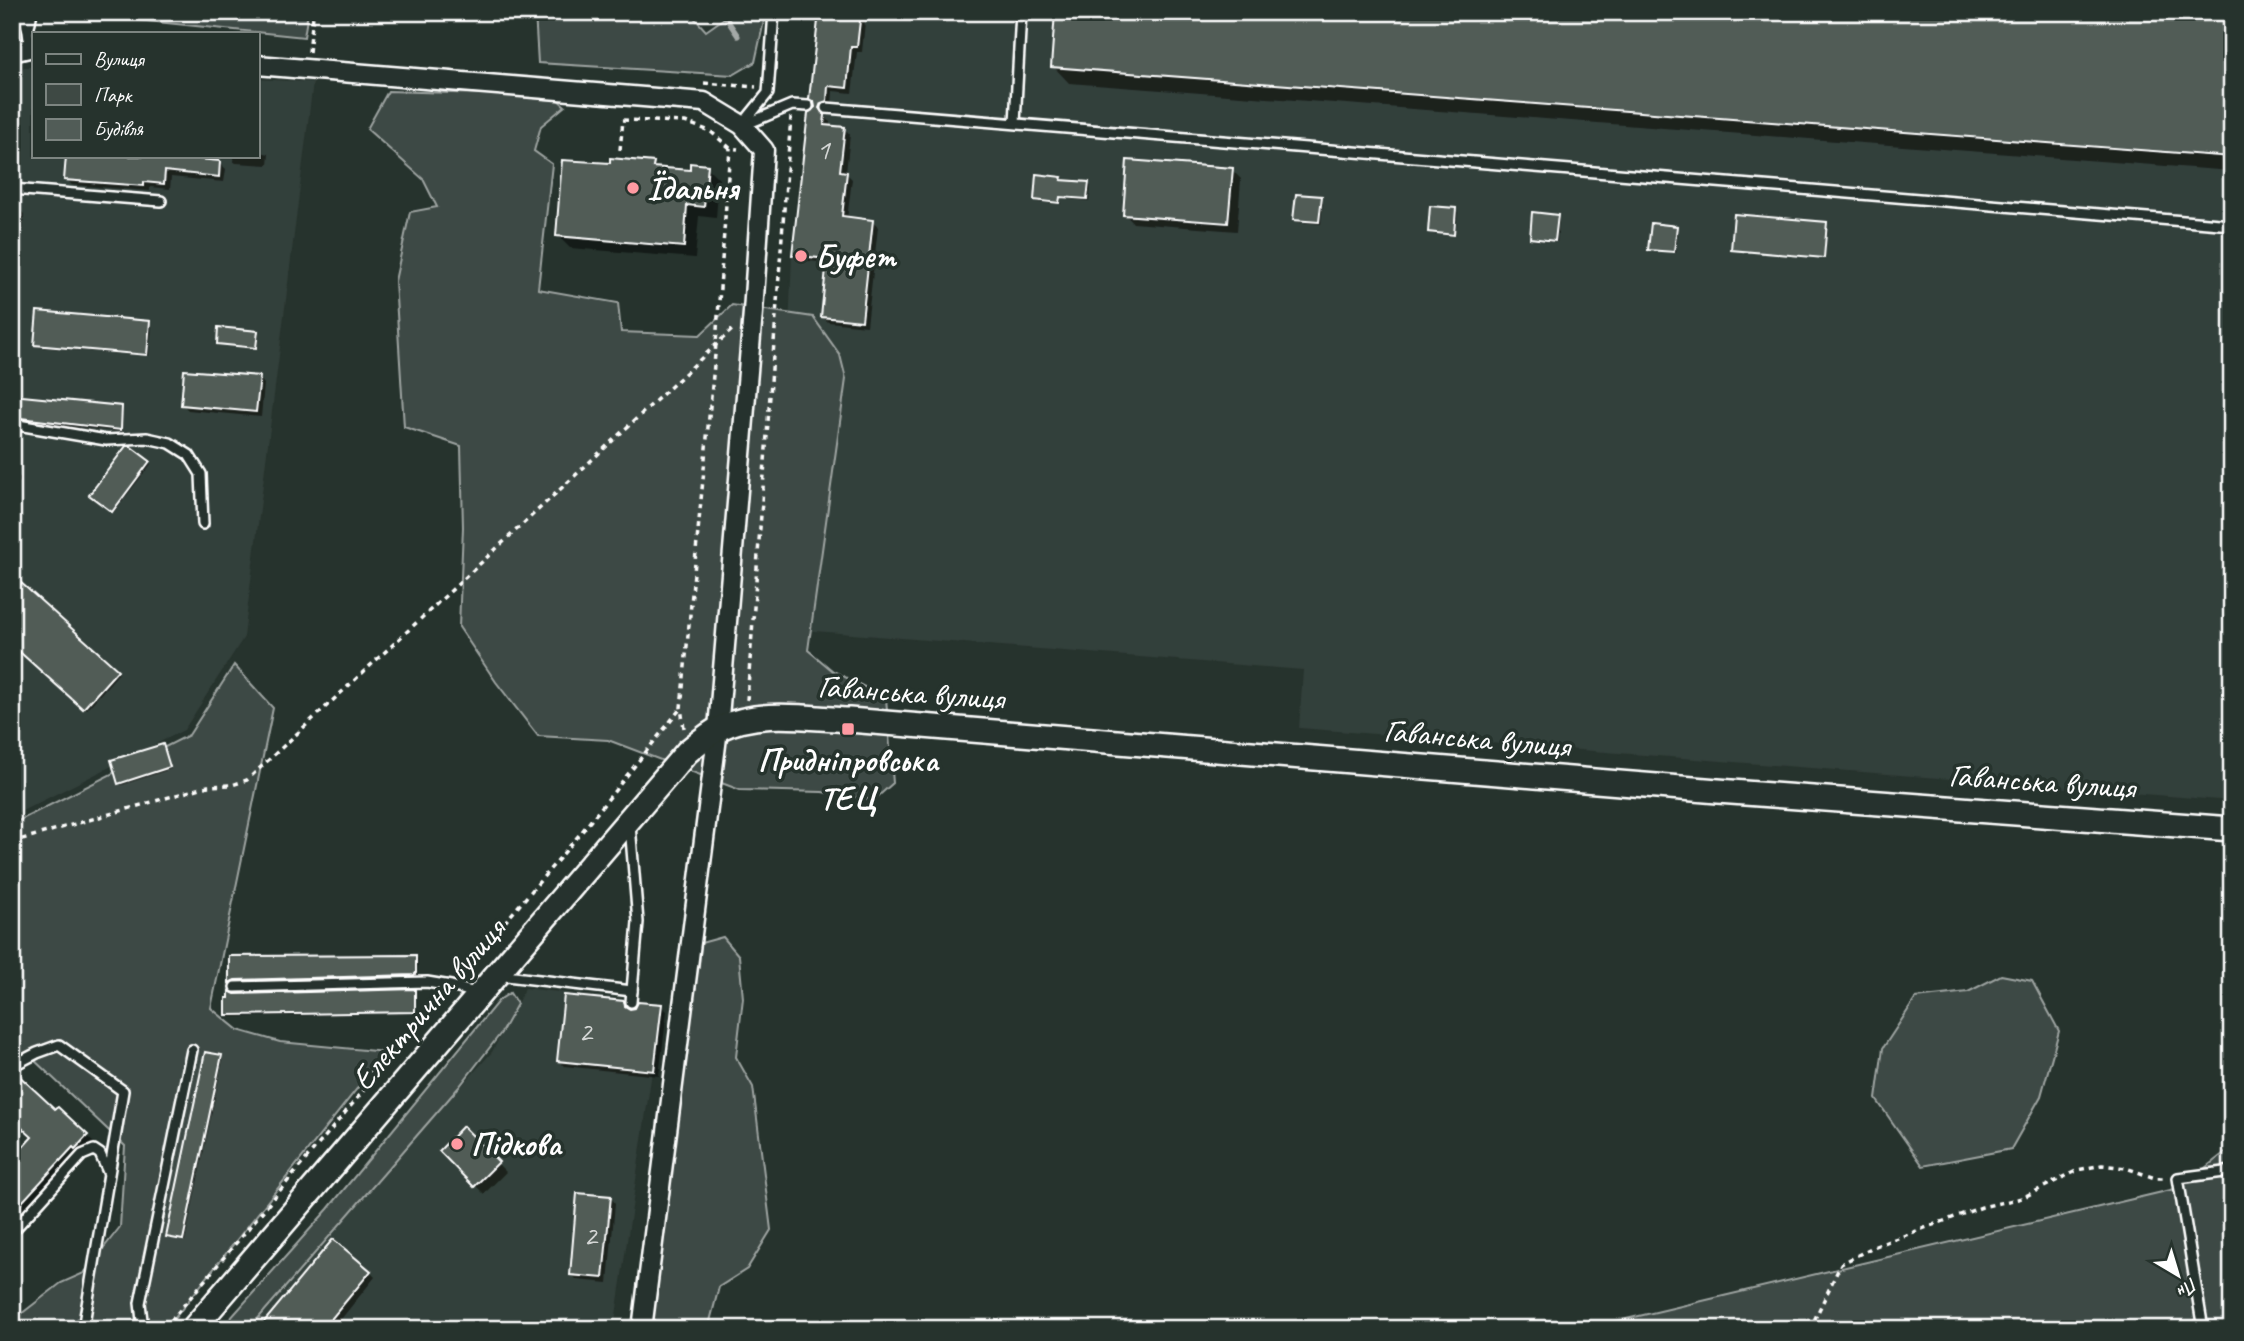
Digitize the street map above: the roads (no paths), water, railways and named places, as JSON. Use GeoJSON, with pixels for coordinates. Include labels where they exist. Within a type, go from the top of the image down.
{"type":"FeatureCollection","features":[{"type":"Feature","properties":{"kind":"street"},"geometry":{"type":"LineString","coordinates":[[12,52],[31,42]]}},
{"type":"Feature","properties":{"kind":"street"},"geometry":{"type":"LineString","coordinates":[[259,65],[623,94],[704,103],[742,125],[764,150],[718,729],[642,1329]]}},
{"type":"Feature","properties":{"kind":"street","name":"Гаванська вулиця"},"geometry":{"type":"LineString","coordinates":[[718,729],[770,716],[849,720],[1718,791],[2232,829]]}},
{"type":"Feature","properties":{"kind":"street","name":"Електрична вулиця"},"geometry":{"type":"LineString","coordinates":[[193,1329],[687,752],[718,729]]}},
{"type":"Feature","properties":{"kind":"lane"},"geometry":{"type":"LineString","coordinates":[[22,12],[31,42]]}},
{"type":"Feature","properties":{"kind":"lane"},"geometry":{"type":"LineString","coordinates":[[31,42],[32,12]]}},
{"type":"Feature","properties":{"kind":"lane"},"geometry":{"type":"LineString","coordinates":[[742,125],[768,93],[774,12]]}},
{"type":"Feature","properties":{"kind":"lane"},"geometry":{"type":"LineString","coordinates":[[1015,124],[1021,12]]}},
{"type":"Feature","properties":{"kind":"lane"},"geometry":{"type":"LineString","coordinates":[[742,125],[792,105],[808,106]]}},
{"type":"Feature","properties":{"kind":"lane"},"geometry":{"type":"LineString","coordinates":[[826,108],[2232,225]]}},
{"type":"Feature","properties":{"kind":"lane"},"geometry":{"type":"LineString","coordinates":[[12,189],[161,201]]}},
{"type":"Feature","properties":{"kind":"lane"},"geometry":{"type":"LineString","coordinates":[[12,425],[106,440],[147,439],[170,443],[188,456],[201,474],[203,524]]}},
{"type":"Feature","properties":{"kind":"lane"},"geometry":{"type":"LineString","coordinates":[[629,820],[638,922],[631,1002]]}},
{"type":"Feature","properties":{"kind":"lane"},"geometry":{"type":"LineString","coordinates":[[497,975],[632,991]]}},
{"type":"Feature","properties":{"kind":"lane"},"geometry":{"type":"LineString","coordinates":[[235,987],[427,982],[481,995]]}},
{"type":"Feature","properties":{"kind":"lane"},"geometry":{"type":"LineString","coordinates":[[12,1066],[59,1045],[123,1091],[83,1329]]}},
{"type":"Feature","properties":{"kind":"lane"},"geometry":{"type":"LineString","coordinates":[[143,1329],[141,1303],[192,1050]]}},
{"type":"Feature","properties":{"kind":"lane"},"geometry":{"type":"LineString","coordinates":[[12,1231],[82,1155],[94,1150],[100,1154],[109,1174]]}},
{"type":"Feature","properties":{"kind":"lane"},"geometry":{"type":"LineString","coordinates":[[2203,1329],[2178,1178],[2232,1171]]}},
{"type":"Feature","properties":{"kind":"waterway"},"geometry":{"type":"LineString","coordinates":[[722,12],[738,36]]}},
{"type":"Feature","properties":{"kind":"place","name":"Їдальня"},"geometry":{"type":"Point","coordinates":[633,188]}},
{"type":"Feature","properties":{"kind":"place","name":"Буфет"},"geometry":{"type":"Point","coordinates":[801,256]}},
{"type":"Feature","properties":{"kind":"place","name":"Придніпровська ТЕЦ"},"geometry":{"type":"Point","coordinates":[848,729]}},
{"type":"Feature","properties":{"kind":"place","name":"Підкова"},"geometry":{"type":"Point","coordinates":[457,1144]}}]}
